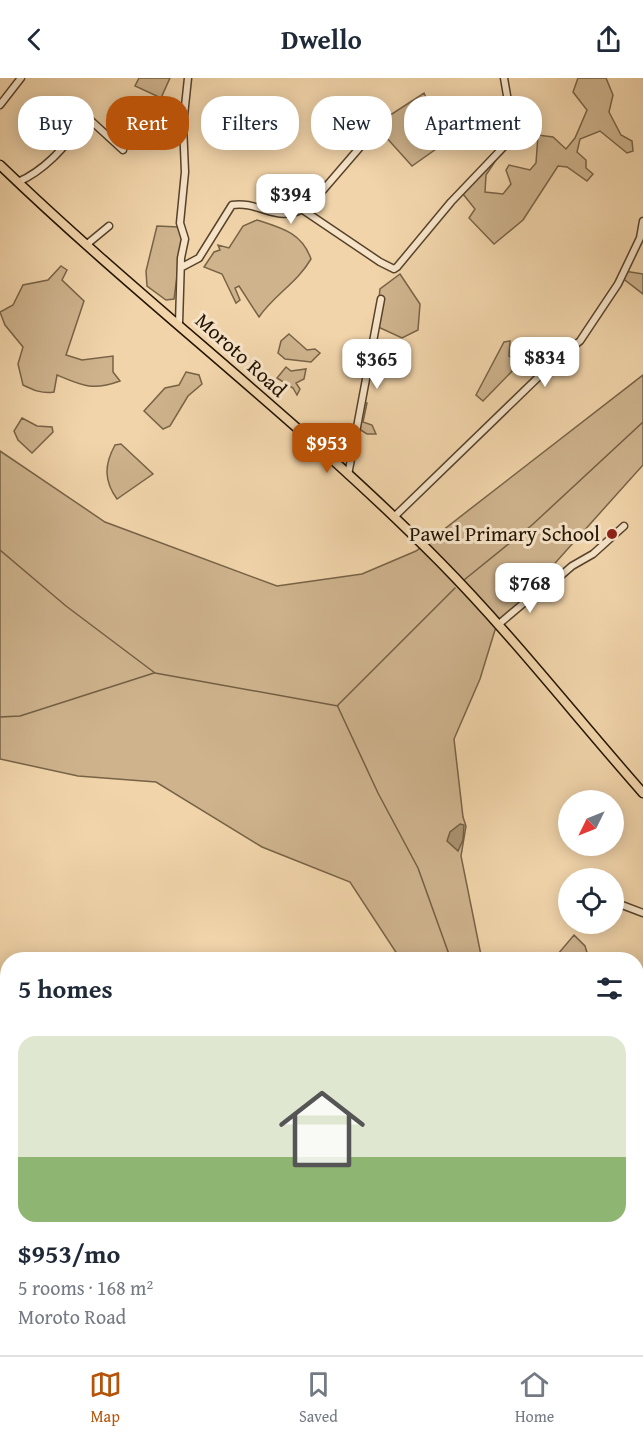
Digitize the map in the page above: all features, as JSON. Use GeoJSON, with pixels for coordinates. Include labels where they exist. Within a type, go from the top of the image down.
{"type":"FeatureCollection","features":[{"type":"Feature","properties":{"kind":"main road","name":"Moroto Road"},"geometry":{"type":"LineString","coordinates":[[0,165],[86,245],[179,323],[394,517],[499,624],[642,789]]}},
{"type":"Feature","properties":{"kind":"street"},"geometry":{"type":"LineString","coordinates":[[0,105],[21,78]]}},
{"type":"Feature","properties":{"kind":"street"},"geometry":{"type":"LineString","coordinates":[[179,323],[185,239],[180,223],[185,172],[183,124],[188,78]]}},
{"type":"Feature","properties":{"kind":"street"},"geometry":{"type":"LineString","coordinates":[[303,210],[380,262],[394,268],[398,267],[450,202],[514,136],[504,78]]}},
{"type":"Feature","properties":{"kind":"street"},"geometry":{"type":"LineString","coordinates":[[0,92],[8,93]]}},
{"type":"Feature","properties":{"kind":"street"},"geometry":{"type":"LineString","coordinates":[[18,182],[33,175],[57,155],[88,118],[106,134]]}},
{"type":"Feature","properties":{"kind":"street"},"geometry":{"type":"LineString","coordinates":[[182,267],[199,258],[232,205],[239,204],[279,215],[303,210],[329,186],[359,150]]}},
{"type":"Feature","properties":{"kind":"street"},"geometry":{"type":"LineString","coordinates":[[394,517],[554,362],[579,341],[618,284],[640,237],[643,221]]}},
{"type":"Feature","properties":{"kind":"street"},"geometry":{"type":"LineString","coordinates":[[86,245],[109,226]]}},
{"type":"Feature","properties":{"kind":"street"},"geometry":{"type":"LineString","coordinates":[[348,475],[381,299]]}},
{"type":"Feature","properties":{"kind":"street"},"geometry":{"type":"LineString","coordinates":[[499,624],[544,586],[550,585],[572,566],[593,554],[624,526]]}},
{"type":"Feature","properties":{"kind":"street"},"geometry":{"type":"LineString","coordinates":[[624,906],[643,913]]}},
{"type":"Feature","properties":{"kind":"shaded area"},"geometry":{"type":"Polygon","coordinates":[[[139,78],[170,78],[162,96],[157,96],[135,86],[139,78]]]}},
{"type":"Feature","properties":{"kind":"shaded area"},"geometry":{"type":"Polygon","coordinates":[[[578,78],[606,78],[613,95],[609,112],[621,135],[632,141],[633,151],[627,153],[600,131],[580,139],[577,152],[586,160],[586,168],[593,174],[587,181],[567,167],[558,166],[523,220],[494,244],[469,218],[475,209],[459,189],[496,160],[486,175],[485,192],[503,194],[511,184],[506,170],[509,165],[530,170],[536,163],[537,150],[542,150],[542,136],[553,137],[566,149],[575,138],[587,110],[573,92],[578,78]]]}},
{"type":"Feature","properties":{"kind":"shaded area"},"geometry":{"type":"Polygon","coordinates":[[[404,106],[404,150],[435,150],[412,166],[392,144],[392,114],[404,106]]]}},
{"type":"Feature","properties":{"kind":"shaded area"},"geometry":{"type":"Polygon","coordinates":[[[257,220],[283,229],[297,237],[311,259],[259,317],[239,286],[235,288],[240,300],[236,303],[222,274],[204,267],[214,252],[220,250],[218,245],[229,248],[243,226],[257,220]]]}},
{"type":"Feature","properties":{"kind":"shaded area"},"geometry":{"type":"Polygon","coordinates":[[[157,226],[179,227],[182,239],[174,299],[166,300],[147,286],[146,271],[157,226]]]}},
{"type":"Feature","properties":{"kind":"shaded area"},"geometry":{"type":"Polygon","coordinates":[[[61,266],[67,270],[62,280],[84,301],[66,355],[82,360],[113,356],[113,372],[120,381],[102,386],[88,386],[57,375],[54,392],[38,391],[23,385],[18,364],[23,347],[5,325],[0,312],[13,305],[23,285],[48,280],[61,266]]]}},
{"type":"Feature","properties":{"kind":"shaded area"},"geometry":{"type":"Polygon","coordinates":[[[624,271],[643,274],[643,294],[621,277],[624,271]]]}},
{"type":"Feature","properties":{"kind":"shaded area"},"geometry":{"type":"Polygon","coordinates":[[[400,274],[420,304],[418,330],[402,338],[376,326],[380,289],[400,274]]]}},
{"type":"Feature","properties":{"kind":"shaded area"},"geometry":{"type":"Polygon","coordinates":[[[289,334],[307,350],[315,349],[320,353],[311,362],[285,359],[278,353],[281,341],[289,334]]]}},
{"type":"Feature","properties":{"kind":"shaded area"},"geometry":{"type":"Polygon","coordinates":[[[510,341],[509,356],[520,363],[483,401],[476,395],[504,342],[510,341]]]}},
{"type":"Feature","properties":{"kind":"shaded area"},"geometry":{"type":"Polygon","coordinates":[[[286,367],[291,371],[306,369],[304,379],[296,383],[300,389],[297,395],[293,388],[277,378],[286,367]]]}},
{"type":"Feature","properties":{"kind":"shaded area"},"geometry":{"type":"Polygon","coordinates":[[[186,372],[199,375],[202,384],[188,396],[170,426],[163,429],[144,411],[165,388],[179,385],[186,372]]]}},
{"type":"Feature","properties":{"kind":"shaded area"},"geometry":{"type":"Polygon","coordinates":[[[643,375],[643,465],[495,630],[480,679],[454,739],[466,826],[461,856],[480,952],[396,952],[350,882],[262,847],[156,782],[78,776],[0,759],[0,451],[105,522],[277,586],[362,574],[416,551],[643,375]]]}},
{"type":"Feature","properties":{"kind":"shaded area"},"geometry":{"type":"Polygon","coordinates":[[[363,402],[367,403],[363,422],[372,425],[376,434],[367,434],[359,429],[363,402]]]}},
{"type":"Feature","properties":{"kind":"shaded area"},"geometry":{"type":"Polygon","coordinates":[[[22,418],[37,426],[52,427],[53,432],[32,453],[18,440],[14,431],[22,418]]]}},
{"type":"Feature","properties":{"kind":"shaded area"},"geometry":{"type":"Polygon","coordinates":[[[121,444],[153,474],[117,499],[110,486],[107,466],[115,445],[121,444]]]}},
{"type":"Feature","properties":{"kind":"shaded area"},"geometry":{"type":"Polygon","coordinates":[[[460,824],[464,825],[463,840],[458,851],[447,841],[450,832],[460,824]]]}},
{"type":"Feature","properties":{"kind":"shaded area"},"geometry":{"type":"Polygon","coordinates":[[[574,935],[585,946],[587,952],[560,952],[574,935]]]}},
{"type":"Feature","properties":{"kind":"waterway"},"geometry":{"type":"LineString","coordinates":[[464,580],[532,525],[643,422]]}},
{"type":"Feature","properties":{"kind":"waterway"},"geometry":{"type":"LineString","coordinates":[[0,550],[66,606],[155,673],[338,706]]}},
{"type":"Feature","properties":{"kind":"waterway"},"geometry":{"type":"LineString","coordinates":[[338,705],[455,588]]}},
{"type":"Feature","properties":{"kind":"waterway"},"geometry":{"type":"LineString","coordinates":[[0,717],[20,716],[154,673]]}},
{"type":"Feature","properties":{"kind":"waterway"},"geometry":{"type":"LineString","coordinates":[[338,707],[378,793],[418,868],[448,952]]}},
{"type":"Feature","properties":{"kind":"place","name":"Pawel Primary School"},"geometry":{"type":"Point","coordinates":[612,534]}}]}
